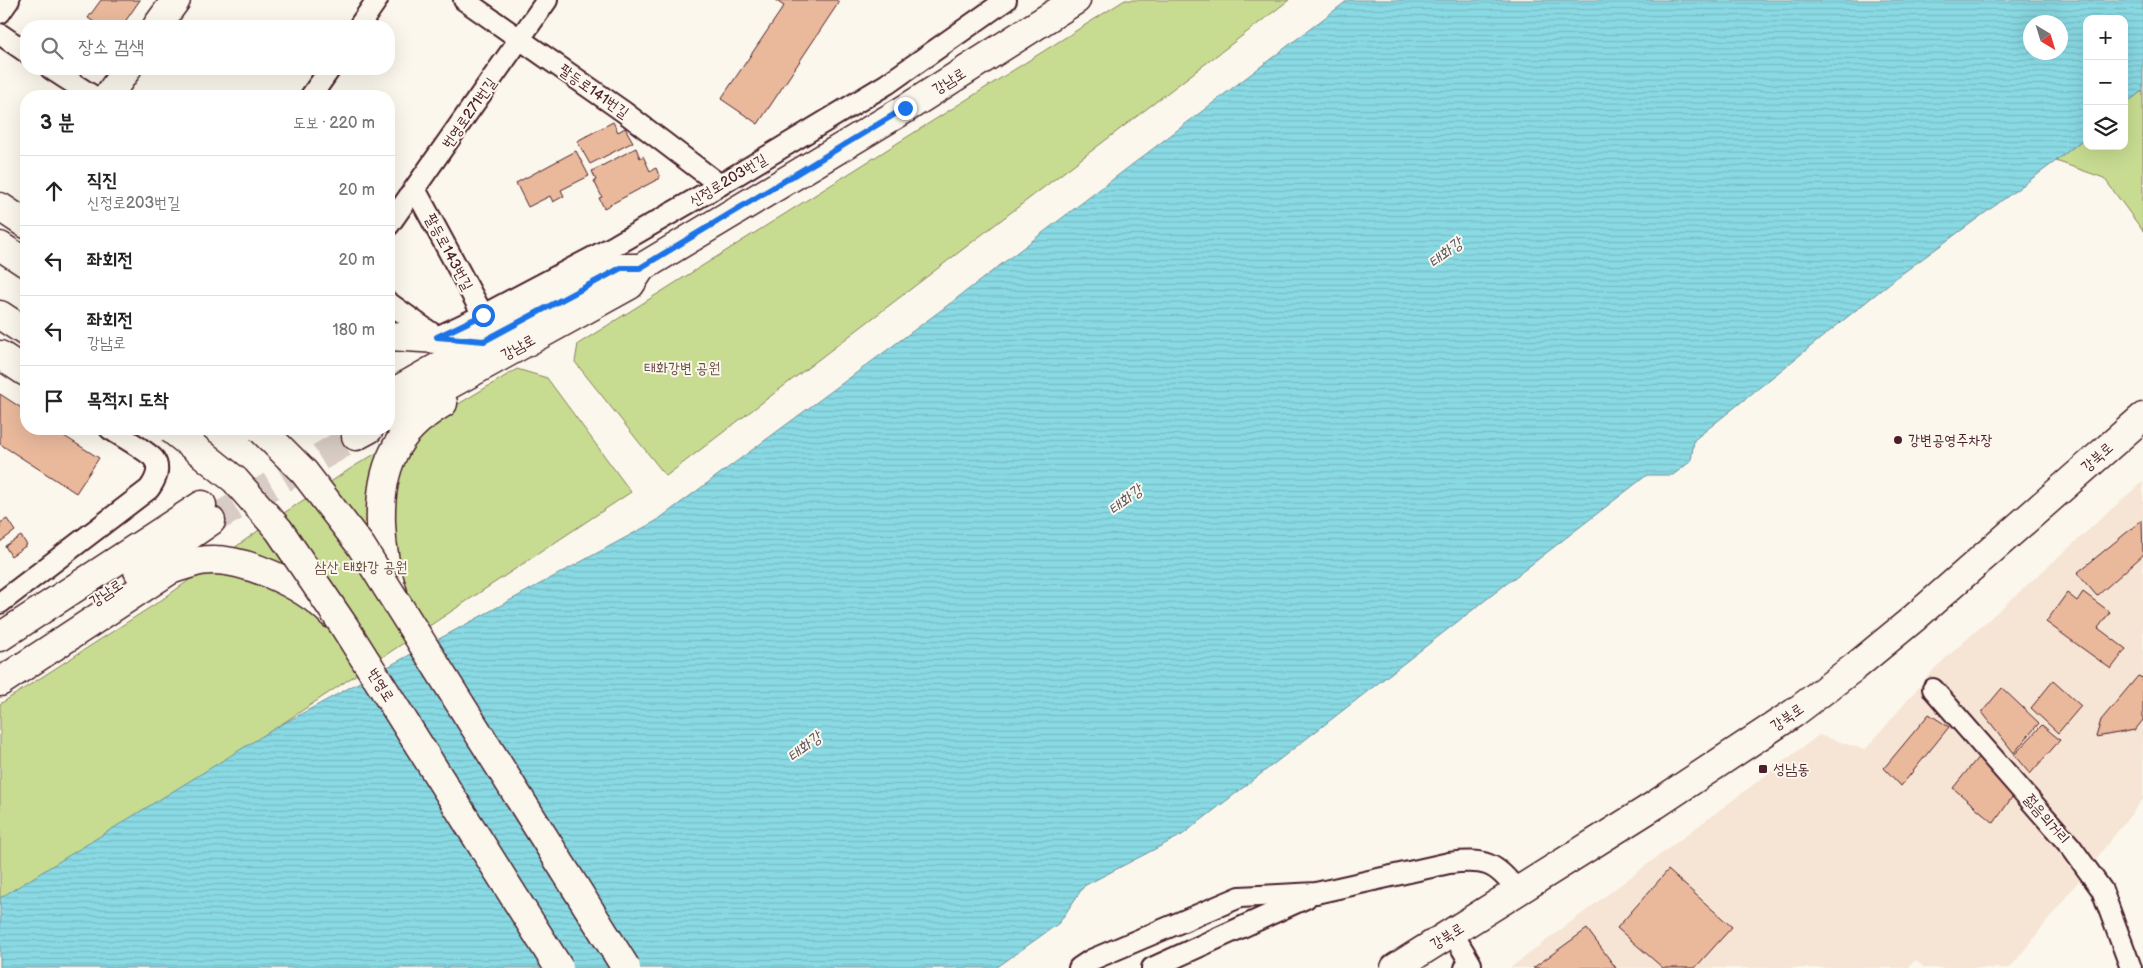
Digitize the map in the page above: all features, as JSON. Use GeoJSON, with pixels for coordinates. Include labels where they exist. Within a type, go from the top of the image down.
{"type":"FeatureCollection","features":[{"type":"Feature","properties":{"kind":"main road"},"geometry":{"type":"LineString","coordinates":[[161,20],[176,0]]}},
{"type":"Feature","properties":{"kind":"main road","name":"강남로"},"geometry":{"type":"LineString","coordinates":[[394,597],[386,572],[383,549],[382,500],[385,476],[393,453],[398,425],[432,409],[502,370],[530,346],[630,285],[640,268],[889,118],[1076,0]]}},
{"type":"Feature","properties":{"kind":"main road"},"geometry":{"type":"LineString","coordinates":[[112,90],[123,75]]}},
{"type":"Feature","properties":{"kind":"main road"},"geometry":{"type":"LineString","coordinates":[[0,246],[20,259]]}},
{"type":"Feature","properties":{"kind":"main road","name":"강남로"},"geometry":{"type":"LineString","coordinates":[[395,391],[484,328],[621,268],[640,268]]}},
{"type":"Feature","properties":{"kind":"main road"},"geometry":{"type":"LineString","coordinates":[[0,314],[20,328]]}},
{"type":"Feature","properties":{"kind":"main road"},"geometry":{"type":"LineString","coordinates":[[395,336],[437,337],[484,328],[530,346]]}},
{"type":"Feature","properties":{"kind":"main road"},"geometry":{"type":"LineString","coordinates":[[0,356],[20,368]]}},
{"type":"Feature","properties":{"kind":"main road","name":"강북로"},"geometry":{"type":"LineString","coordinates":[[1395,968],[1729,757],[1794,713],[1856,666],[1913,619],[2143,417]]}},
{"type":"Feature","properties":{"kind":"main road","name":"번영로"},"geometry":{"type":"LineString","coordinates":[[179,435],[230,475],[260,506],[315,580],[559,968]]}},
{"type":"Feature","properties":{"kind":"main road"},"geometry":{"type":"LineString","coordinates":[[267,435],[304,472],[361,546],[626,968]]}},
{"type":"Feature","properties":{"kind":"main road","name":"강남로"},"geometry":{"type":"LineString","coordinates":[[0,637],[206,513],[0,665]]}},
{"type":"Feature","properties":{"kind":"main road"},"geometry":{"type":"LineString","coordinates":[[0,682],[170,570],[201,561],[227,562],[254,568],[308,592],[344,626]]}},
{"type":"Feature","properties":{"kind":"street"},"geometry":{"type":"LineString","coordinates":[[0,13],[9,0]]}},
{"type":"Feature","properties":{"kind":"street"},"geometry":{"type":"LineString","coordinates":[[363,20],[377,0]]}},
{"type":"Feature","properties":{"kind":"street","name":"팔등로141번길"},"geometry":{"type":"LineString","coordinates":[[464,0],[624,112],[720,185]]}},
{"type":"Feature","properties":{"kind":"street","name":"번영로271번길"},"geometry":{"type":"LineString","coordinates":[[395,217],[547,0]]}},
{"type":"Feature","properties":{"kind":"street","name":"신정로203번길"},"geometry":{"type":"LineString","coordinates":[[484,328],[616,245],[720,185],[887,84],[1006,0]]}},
{"type":"Feature","properties":{"kind":"street"},"geometry":{"type":"LineString","coordinates":[[0,34],[20,48]]}},
{"type":"Feature","properties":{"kind":"street"},"geometry":{"type":"LineString","coordinates":[[61,75],[84,90]]}},
{"type":"Feature","properties":{"kind":"street"},"geometry":{"type":"LineString","coordinates":[[315,90],[326,75]]}},
{"type":"Feature","properties":{"kind":"street","name":"팔등로143번길"},"geometry":{"type":"LineString","coordinates":[[415,189],[484,328]]}},
{"type":"Feature","properties":{"kind":"street"},"geometry":{"type":"LineString","coordinates":[[395,306],[437,337]]}},
{"type":"Feature","properties":{"kind":"street"},"geometry":{"type":"LineString","coordinates":[[0,603],[150,490],[156,479],[157,468],[154,458],[119,435]]}},
{"type":"Feature","properties":{"kind":"street","name":"젊음의거리"},"geometry":{"type":"LineString","coordinates":[[1933,689],[2071,847],[2102,890],[2131,968]]}},
{"type":"Feature","properties":{"kind":"street"},"geometry":{"type":"LineString","coordinates":[[1080,968],[1091,960],[1240,897],[1316,893],[1469,861],[1488,864],[1505,874],[1517,891]]}},
{"type":"Feature","properties":{"kind":"street"},"geometry":{"type":"LineString","coordinates":[[1152,968],[1316,893]]}},
{"type":"Feature","properties":{"kind":"street"},"geometry":{"type":"LineString","coordinates":[[1452,932],[1468,966]]}},
{"type":"Feature","properties":{"kind":"shaded area"},"geometry":{"type":"Polygon","coordinates":[[[2143,481],[2143,799],[2010,968],[1925,968],[1915,960],[1908,968],[1510,968],[1819,735],[1865,750],[1935,668],[2143,481]]]}},
{"type":"Feature","properties":{"kind":"green space","name":"태화강변 공원"},"geometry":{"type":"Polygon","coordinates":[[[1125,0],[1289,0],[666,476],[575,362],[578,344],[1125,0]]]}},
{"type":"Feature","properties":{"kind":"green space"},"geometry":{"type":"Polygon","coordinates":[[[2143,90],[2143,231],[2104,178],[2056,161],[2083,139],[2083,150],[2128,150],[2128,102],[2143,90]]]}},
{"type":"Feature","properties":{"kind":"green space","name":"삼산 태화강 공원"},"geometry":{"type":"Polygon","coordinates":[[[517,369],[547,378],[631,492],[62,870],[0,904],[0,704],[160,601],[269,523],[353,467],[517,369]]]}},
{"type":"Feature","properties":{"kind":"water","name":"태화강"},"geometry":{"type":"Polygon","coordinates":[[[1348,0],[2143,0],[2143,90],[2128,102],[2128,15],[2083,15],[2083,139],[1896,278],[1694,440],[1691,461],[1673,475],[1647,475],[1182,835],[1084,886],[1059,923],[996,968],[0,968],[0,898],[277,727],[656,521],[944,308],[1348,0]]]}},
{"type":"Feature","properties":{"kind":"building"},"geometry":{"type":"Polygon","coordinates":[[[101,0],[140,0],[126,20],[91,20],[88,18],[101,0]]]}},
{"type":"Feature","properties":{"kind":"building"},"geometry":{"type":"Polygon","coordinates":[[[775,0],[836,0],[839,2],[758,124],[721,99],[784,6],[775,0]]]}},
{"type":"Feature","properties":{"kind":"building"},"geometry":{"type":"Polygon","coordinates":[[[613,122],[618,132],[625,128],[633,142],[590,164],[577,141],[613,122]]]}},
{"type":"Feature","properties":{"kind":"building"},"geometry":{"type":"Polygon","coordinates":[[[636,148],[640,158],[643,156],[650,171],[656,168],[660,178],[604,208],[599,198],[602,197],[594,181],[596,180],[592,171],[636,148]]]}},
{"type":"Feature","properties":{"kind":"building"},"geometry":{"type":"Polygon","coordinates":[[[576,151],[589,176],[561,190],[564,196],[553,202],[550,196],[528,207],[516,183],[576,151]]]}},
{"type":"Feature","properties":{"kind":"building"},"geometry":{"type":"Polygon","coordinates":[[[0,394],[20,407],[20,435],[63,435],[99,458],[76,493],[0,444],[0,394]]]}},
{"type":"Feature","properties":{"kind":"building"},"geometry":{"type":"Polygon","coordinates":[[[7,519],[15,531],[0,542],[0,523],[7,519]]]}},
{"type":"Feature","properties":{"kind":"building"},"geometry":{"type":"Polygon","coordinates":[[[2142,520],[2143,555],[2097,596],[2077,573],[2142,520]]]}},
{"type":"Feature","properties":{"kind":"building"},"geometry":{"type":"Polygon","coordinates":[[[21,536],[27,545],[11,556],[5,546],[21,536]]]}},
{"type":"Feature","properties":{"kind":"building"},"geometry":{"type":"Polygon","coordinates":[[[2083,592],[2110,612],[2098,628],[2126,649],[2111,669],[2046,622],[2067,593],[2077,601],[2083,592]]]}},
{"type":"Feature","properties":{"kind":"building"},"geometry":{"type":"Polygon","coordinates":[[[2138,676],[2143,678],[2143,720],[2135,730],[2096,737],[2101,720],[2138,676]]]}},
{"type":"Feature","properties":{"kind":"building"},"geometry":{"type":"Polygon","coordinates":[[[2053,681],[2081,706],[2058,733],[2031,708],[2053,681]]]}},
{"type":"Feature","properties":{"kind":"building"},"geometry":{"type":"Polygon","coordinates":[[[2002,688],[2039,723],[2014,753],[1982,712],[2002,688]]]}},
{"type":"Feature","properties":{"kind":"building"},"geometry":{"type":"Polygon","coordinates":[[[1929,714],[1949,727],[1901,786],[1884,768],[1929,714]]]}},
{"type":"Feature","properties":{"kind":"building"},"geometry":{"type":"Polygon","coordinates":[[[2042,725],[2060,740],[2030,774],[2014,755],[2042,725]]]}},
{"type":"Feature","properties":{"kind":"building"},"geometry":{"type":"Polygon","coordinates":[[[1980,755],[2015,793],[1994,823],[1953,788],[1980,755]]]}},
{"type":"Feature","properties":{"kind":"building"},"geometry":{"type":"Polygon","coordinates":[[[1668,870],[1732,927],[1695,968],[1663,968],[1617,928],[1668,870]]]}},
{"type":"Feature","properties":{"kind":"building"},"geometry":{"type":"Polygon","coordinates":[[[1587,929],[1616,968],[1533,968],[1587,929]]]}},
{"type":"Feature","properties":{"kind":"tunnel"},"geometry":{"type":"LineString","coordinates":[[211,521],[356,436]]}},
{"type":"Feature","properties":{"kind":"place","name":"강변공영주차장"},"geometry":{"type":"Point","coordinates":[1898,440]}},
{"type":"Feature","properties":{"kind":"place","name":"성남동"},"geometry":{"type":"Point","coordinates":[1763,769]}},
{"type":"Feature","properties":{"kind":"route"},"geometry":{"type":"LineString","coordinates":[[483,315],[437,337],[484,341],[621,268],[640,268],[905,108]]}}]}
